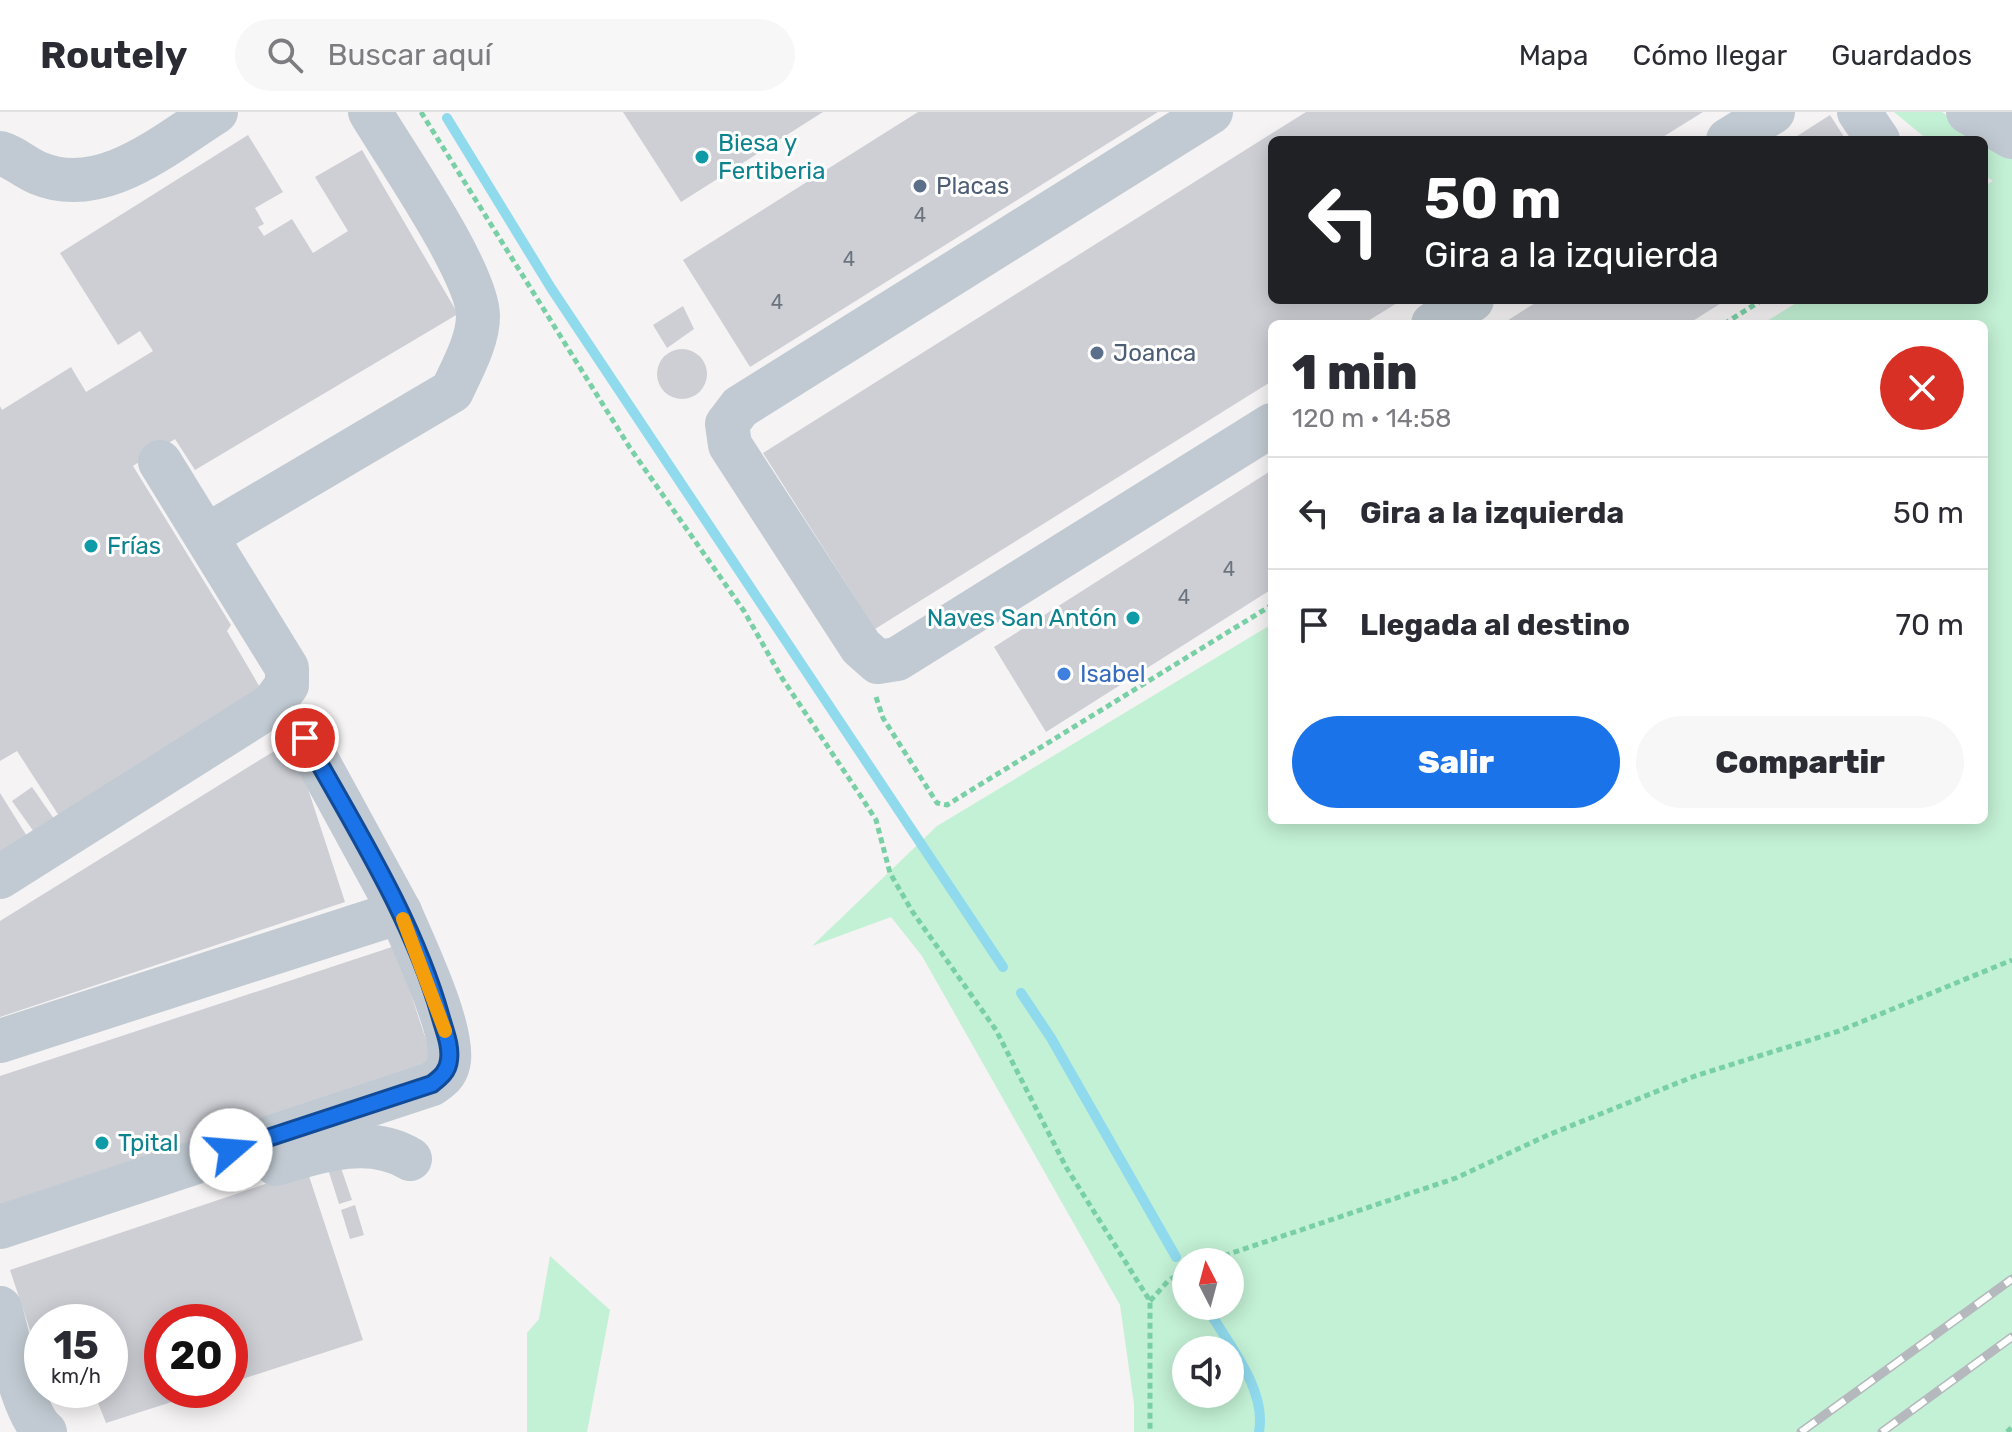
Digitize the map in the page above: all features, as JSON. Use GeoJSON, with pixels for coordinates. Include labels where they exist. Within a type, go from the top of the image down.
{"type":"FeatureCollection","features":[{"type":"Feature","properties":{"kind":"street"},"geometry":{"type":"LineString","coordinates":[[0,153],[38,173],[74,181],[100,178],[123,169],[216,112]]}},
{"type":"Feature","properties":{"kind":"street"},"geometry":{"type":"LineString","coordinates":[[206,536],[452,391],[469,355],[478,316],[466,271],[370,112]]}},
{"type":"Feature","properties":{"kind":"street"},"geometry":{"type":"LineString","coordinates":[[1211,112],[740,407],[727,424],[730,445],[861,647],[878,662],[897,659],[1268,427]]}},
{"type":"Feature","properties":{"kind":"street"},"geometry":{"type":"LineString","coordinates":[[1734,136],[1773,112]]}},
{"type":"Feature","properties":{"kind":"street"},"geometry":{"type":"LineString","coordinates":[[1859,112],[1875,136]]}},
{"type":"Feature","properties":{"kind":"street"},"geometry":{"type":"LineString","coordinates":[[1968,112],[2012,137]]}},
{"type":"Feature","properties":{"kind":"street"},"geometry":{"type":"LineString","coordinates":[[1440,320],[1466,304]]}},
{"type":"Feature","properties":{"kind":"street"},"geometry":{"type":"LineString","coordinates":[[0,877],[281,697],[287,685],[287,668],[160,462]]}},
{"type":"Feature","properties":{"kind":"street"},"geometry":{"type":"LineString","coordinates":[[0,1227],[432,1084],[443,1075],[450,1049],[436,998],[400,912],[305,738]]}},
{"type":"Feature","properties":{"kind":"street"},"geometry":{"type":"LineString","coordinates":[[0,1041],[400,912]]}},
{"type":"Feature","properties":{"kind":"street"},"geometry":{"type":"LineString","coordinates":[[0,1253],[332,1149],[376,1146],[394,1149],[410,1159]]}},
{"type":"Feature","properties":{"kind":"street"},"geometry":{"type":"LineString","coordinates":[[0,1308],[30,1408],[38,1426],[45,1432]]}},
{"type":"Feature","properties":{"kind":"path"},"geometry":{"type":"LineString","coordinates":[[421,112],[630,448],[744,611],[782,678],[876,820],[890,873],[912,911],[996,1030],[1066,1167],[1150,1301],[1150,1432]]}},
{"type":"Feature","properties":{"kind":"path"},"geometry":{"type":"LineString","coordinates":[[1730,320],[1756,304]]}},
{"type":"Feature","properties":{"kind":"path"},"geometry":{"type":"LineString","coordinates":[[878,662],[873,687],[883,718],[937,803],[947,805],[1268,607]]}},
{"type":"Feature","properties":{"kind":"path"},"geometry":{"type":"LineString","coordinates":[[1244,1249],[1456,1178],[1548,1135],[1695,1076],[1839,1031],[2012,960]]}},
{"type":"Feature","properties":{"kind":"path"},"geometry":{"type":"LineString","coordinates":[[1150,1301],[1172,1278]]}},
{"type":"Feature","properties":{"kind":"path"},"geometry":{"type":"LineString","coordinates":[[2007,1432],[2012,1427]]}},
{"type":"Feature","properties":{"kind":"green space"},"geometry":{"type":"Polygon","coordinates":[[[1894,112],[1942,112],[1976,136],[1923,136],[1894,112]]]}},
{"type":"Feature","properties":{"kind":"green space"},"geometry":{"type":"Polygon","coordinates":[[[1988,144],[2012,158],[2012,1432],[1134,1432],[1134,1404],[1120,1305],[922,956],[891,917],[812,946],[937,826],[1268,626],[1268,824],[1988,824],[1988,320],[1768,320],[1794,304],[1988,304],[1988,184],[1993,181],[1988,178],[1988,144]]]}},
{"type":"Feature","properties":{"kind":"green space"},"geometry":{"type":"Polygon","coordinates":[[[550,1256],[610,1310],[587,1432],[527,1432],[527,1333],[539,1319],[550,1256]]]}},
{"type":"Feature","properties":{"kind":"building","name":"Biesa y Fertiberia"},"geometry":{"type":"Polygon","coordinates":[[[623,112],[823,112],[681,202],[623,112]]]}},
{"type":"Feature","properties":{"kind":"building","name":"Placas"},"geometry":{"type":"Polygon","coordinates":[[[918,112],[1158,112],[750,367],[683,260],[918,112]]]}},
{"type":"Feature","properties":{"kind":"building","name":"Joanca"},"geometry":{"type":"Polygon","coordinates":[[[1306,112],[1703,112],[1664,136],[1268,136],[1268,304],[1396,304],[1370,320],[1268,320],[1268,383],[875,629],[763,453],[1306,112]]]}},
{"type":"Feature","properties":{"kind":"building"},"geometry":{"type":"Polygon","coordinates":[[[1830,115],[1843,136],[1797,136],[1830,115]]]}},
{"type":"Feature","properties":{"kind":"building"},"geometry":{"type":"Polygon","coordinates":[[[248,135],[283,192],[255,208],[264,224],[258,227],[264,236],[292,219],[313,253],[348,231],[315,177],[362,150],[458,314],[195,470],[175,439],[133,466],[231,625],[227,631],[265,696],[63,822],[17,751],[0,761],[0,406],[2,410],[71,367],[86,392],[153,351],[140,331],[118,345],[60,253],[248,135]]]}},
{"type":"Feature","properties":{"kind":"building"},"geometry":{"type":"Polygon","coordinates":[[[1534,304],[1720,304],[1694,320],[1508,320],[1534,304]]]}},
{"type":"Feature","properties":{"kind":"building"},"geometry":{"type":"Polygon","coordinates":[[[683,306],[694,329],[667,348],[653,325],[683,306]]]}},
{"type":"Feature","properties":{"kind":"building"},"geometry":{"type":"Polygon","coordinates":[[[672,350],[692,350],[706,364],[706,384],[692,398],[672,398],[658,384],[658,364],[672,350]]]}},
{"type":"Feature","properties":{"kind":"building","name":"Naves San Antón"},"geometry":{"type":"Polygon","coordinates":[[[1268,473],[1268,592],[1046,732],[994,647],[1268,473]]]}},
{"type":"Feature","properties":{"kind":"building"},"geometry":{"type":"Polygon","coordinates":[[[292,740],[345,902],[0,1017],[0,921],[292,740]]]}},
{"type":"Feature","properties":{"kind":"building"},"geometry":{"type":"Polygon","coordinates":[[[32,787],[59,826],[39,839],[12,801],[32,787]]]}},
{"type":"Feature","properties":{"kind":"building"},"geometry":{"type":"Polygon","coordinates":[[[0,793],[30,841],[0,860],[0,793]]]}},
{"type":"Feature","properties":{"kind":"building","name":"Tpital"},"geometry":{"type":"Polygon","coordinates":[[[395,946],[435,1067],[0,1210],[0,1076],[395,946]]]}},
{"type":"Feature","properties":{"kind":"building"},"geometry":{"type":"Polygon","coordinates":[[[340,1165],[352,1200],[339,1204],[328,1169],[340,1165]]]}},
{"type":"Feature","properties":{"kind":"building"},"geometry":{"type":"Polygon","coordinates":[[[307,1170],[363,1340],[248,1377],[248,1304],[144,1304],[144,1408],[153,1408],[106,1423],[100,1408],[128,1408],[128,1304],[24,1304],[24,1312],[10,1270],[307,1170]]]}},
{"type":"Feature","properties":{"kind":"building"},"geometry":{"type":"Polygon","coordinates":[[[355,1205],[364,1235],[350,1239],[341,1210],[355,1205]]]}},
{"type":"Feature","properties":{"kind":"waterway"},"geometry":{"type":"LineString","coordinates":[[447,118],[551,288],[1003,967]]}},
{"type":"Feature","properties":{"kind":"waterway"},"geometry":{"type":"LineString","coordinates":[[1021,993],[1051,1038],[1172,1250]]}},
{"type":"Feature","properties":{"kind":"waterway"},"geometry":{"type":"LineString","coordinates":[[1215,1320],[1251,1383],[1260,1415],[1259,1432]]}},
{"type":"Feature","properties":{"kind":"railway"},"geometry":{"type":"LineString","coordinates":[[1801,1432],[2012,1279]]}},
{"type":"Feature","properties":{"kind":"railway"},"geometry":{"type":"LineString","coordinates":[[1882,1432],[2012,1337]]}},
{"type":"Feature","properties":{"kind":"slow traffic"},"geometry":{"type":"LineString","coordinates":[[403,919],[436,998],[445,1031]]}},
{"type":"Feature","properties":{"kind":"place","name":"Biesa y Fertiberia"},"geometry":{"type":"Point","coordinates":[702,157]}},
{"type":"Feature","properties":{"kind":"place","name":"Placas"},"geometry":{"type":"Point","coordinates":[920,186]}},
{"type":"Feature","properties":{"kind":"place","name":"Joanca"},"geometry":{"type":"Point","coordinates":[1097,353]}},
{"type":"Feature","properties":{"kind":"place","name":"Frías"},"geometry":{"type":"Point","coordinates":[91,546]}},
{"type":"Feature","properties":{"kind":"place","name":"Naves San Antón"},"geometry":{"type":"Point","coordinates":[1133,618]}},
{"type":"Feature","properties":{"kind":"place","name":"Isabel"},"geometry":{"type":"Point","coordinates":[1064,674]}},
{"type":"Feature","properties":{"kind":"place","name":"Tpital"},"geometry":{"type":"Point","coordinates":[102,1143]}},
{"type":"Feature","properties":{"kind":"route"},"geometry":{"type":"LineString","coordinates":[[231,1150],[432,1084],[443,1075],[449,1064],[450,1049],[436,998],[400,912],[305,738]]}}]}
